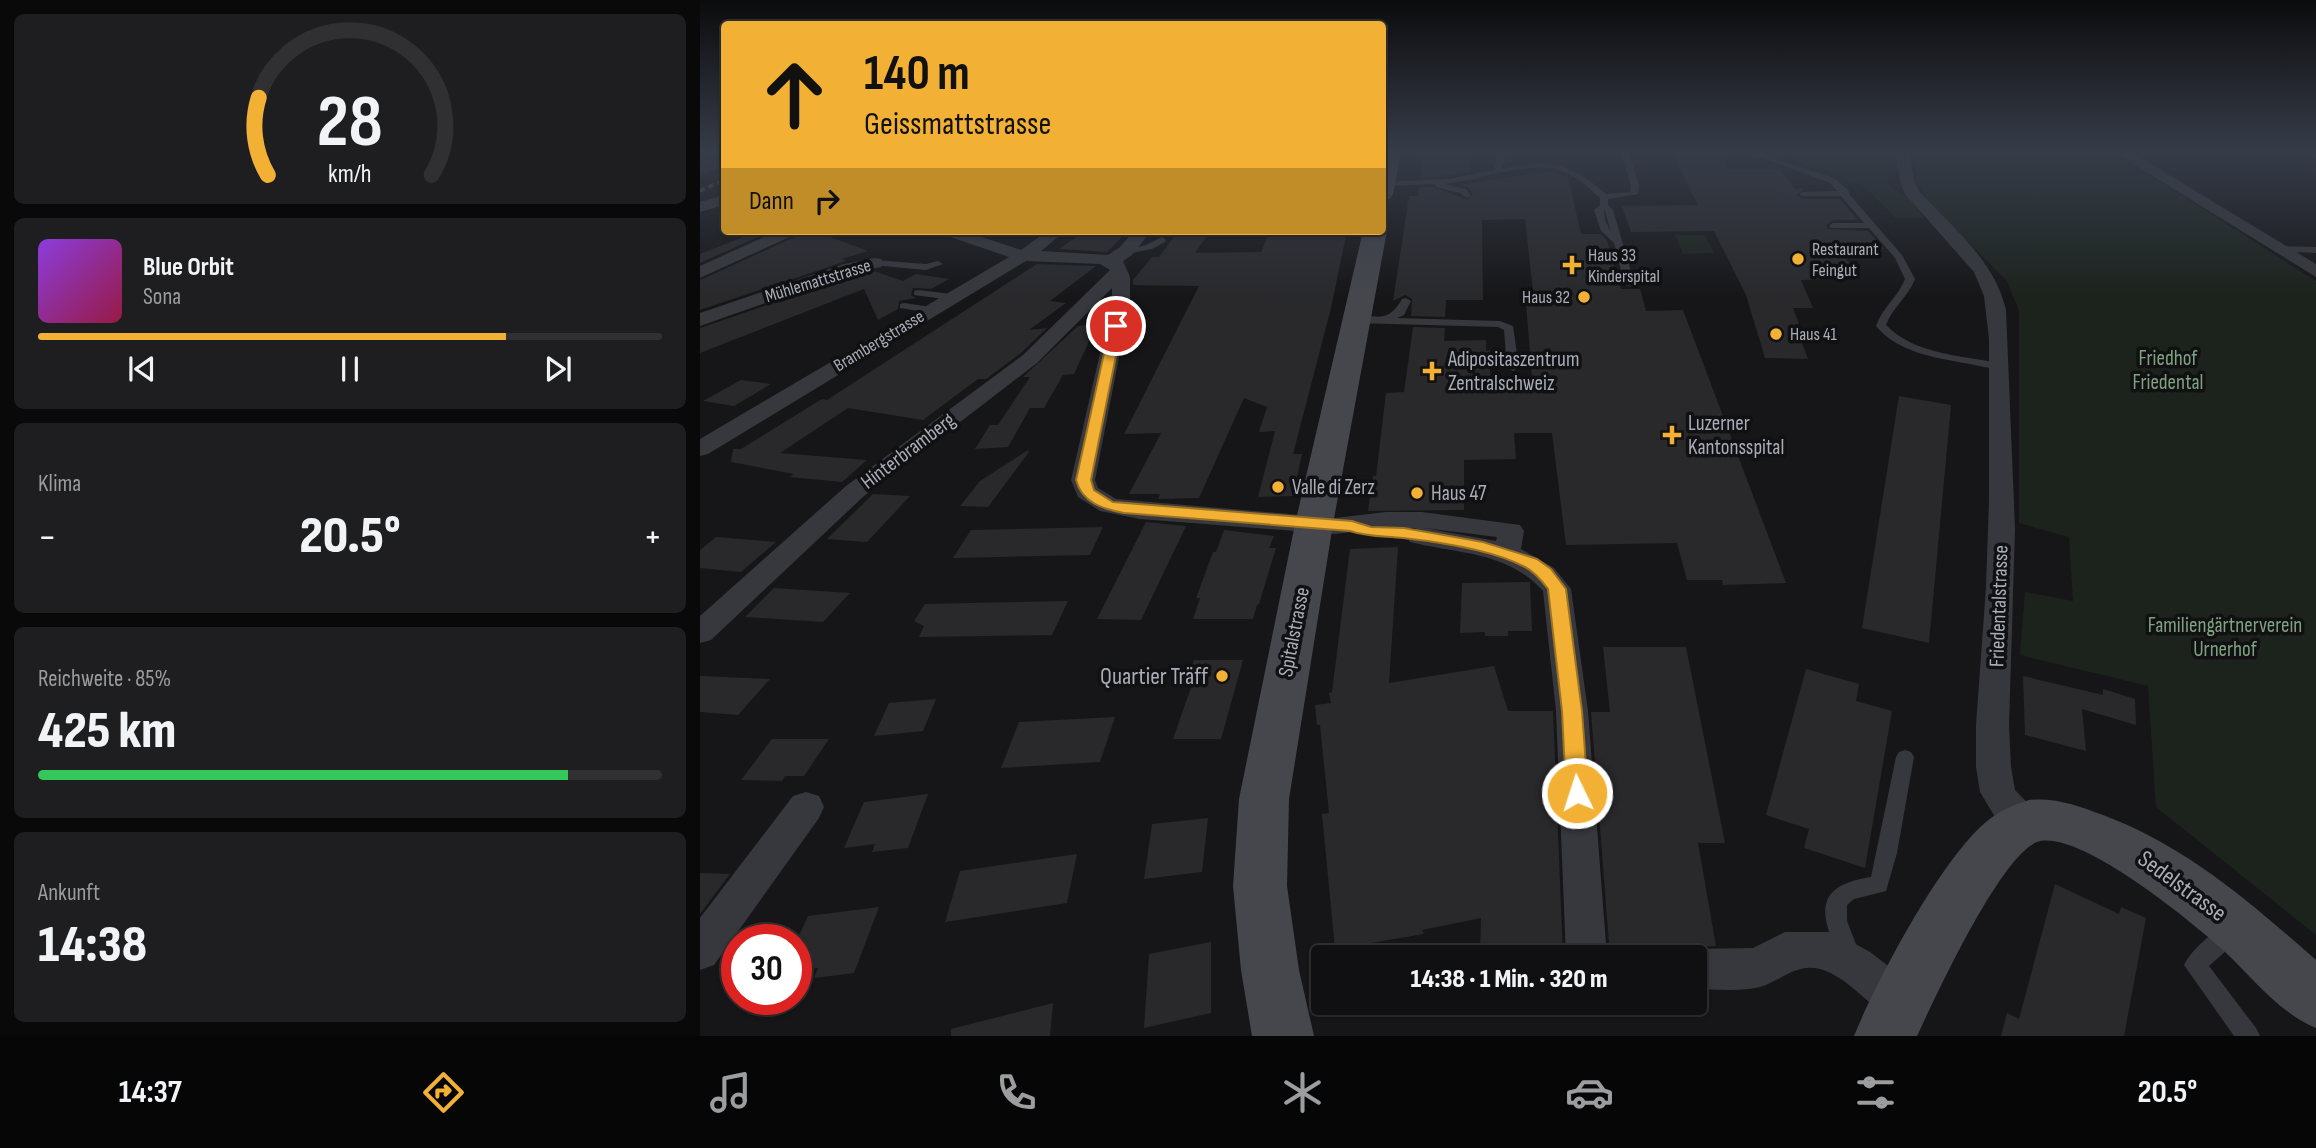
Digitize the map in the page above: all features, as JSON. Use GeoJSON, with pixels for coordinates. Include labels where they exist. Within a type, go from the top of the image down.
{"type":"FeatureCollection","features":[{"type":"Feature","properties":{"kind":"main road","name":"Spitalstrasse"},"geometry":{"type":"LineString","coordinates":[[1283,1036],[1264,927],[1260,886],[1261,825],[1268,772],[1333,525],[1369,320],[1376,235]]}},
{"type":"Feature","properties":{"kind":"main road","name":"Sedelstrasse"},"geometry":{"type":"LineString","coordinates":[[2024,824],[2060,823],[2121,844],[2153,861],[2190,887],[2316,999]]}},
{"type":"Feature","properties":{"kind":"main road"},"geometry":{"type":"LineString","coordinates":[[1894,1019],[1948,918],[1984,859],[2024,824]]}},
{"type":"Feature","properties":{"kind":"street","name":"Friedentalstrasse"},"geometry":{"type":"LineString","coordinates":[[1919,200],[1991,284],[1996,307],[2001,583],[1994,743],[1996,787],[2012,813],[2024,824]]}},
{"type":"Feature","properties":{"kind":"street"},"geometry":{"type":"LineString","coordinates":[[2199,200],[2316,272]]}},
{"type":"Feature","properties":{"kind":"street"},"geometry":{"type":"LineString","coordinates":[[701,217],[721,203]]}},
{"type":"Feature","properties":{"kind":"street"},"geometry":{"type":"LineString","coordinates":[[700,273],[781,235]]}},
{"type":"Feature","properties":{"kind":"street"},"geometry":{"type":"LineString","coordinates":[[960,235],[1023,256],[1118,261],[1121,301],[1083,480],[1087,492],[1109,506],[1140,511],[1333,525],[1369,532],[1404,533],[1507,554],[1531,563],[1545,573],[1557,589],[1572,711],[1586,945]]}},
{"type":"Feature","properties":{"kind":"street","name":"Brambergstrasse"},"geometry":{"type":"LineString","coordinates":[[700,449],[925,301],[952,297],[1023,256],[1052,235]]}},
{"type":"Feature","properties":{"kind":"street","name":"Hinterbramberg"},"geometry":{"type":"LineString","coordinates":[[700,634],[855,491],[1030,359],[1140,235]]}},
{"type":"Feature","properties":{"kind":"street","name":"Mühlemattstrasse"},"geometry":{"type":"LineString","coordinates":[[700,320],[850,268],[876,263]]}},
{"type":"Feature","properties":{"kind":"street"},"geometry":{"type":"LineString","coordinates":[[700,951],[806,807]]}},
{"type":"Feature","properties":{"kind":"street"},"geometry":{"type":"LineString","coordinates":[[1707,969],[1758,968],[1785,951],[1829,951],[1855,966],[1894,1019]]}},
{"type":"Feature","properties":{"kind":"lane"},"geometry":{"type":"LineString","coordinates":[[1836,200],[1866,221],[1899,257],[1910,279],[1904,293],[1882,320],[1881,326],[1885,332],[1908,346],[1999,366]]}},
{"type":"Feature","properties":{"kind":"lane"},"geometry":{"type":"LineString","coordinates":[[1604,201],[1598,211],[1600,220],[1605,232],[1618,243],[1630,285]]}},
{"type":"Feature","properties":{"kind":"lane"},"geometry":{"type":"LineString","coordinates":[[1840,215],[1866,221]]}},
{"type":"Feature","properties":{"kind":"lane"},"geometry":{"type":"LineString","coordinates":[[1833,226],[1866,221]]}},
{"type":"Feature","properties":{"kind":"lane"},"geometry":{"type":"LineString","coordinates":[[1118,261],[1162,240]]}},
{"type":"Feature","properties":{"kind":"lane"},"geometry":{"type":"LineString","coordinates":[[2278,249],[2316,250]]}},
{"type":"Feature","properties":{"kind":"lane","name":"Mühlemattstrasse"},"geometry":{"type":"LineString","coordinates":[[876,263],[926,267],[938,264]]}},
{"type":"Feature","properties":{"kind":"lane"},"geometry":{"type":"LineString","coordinates":[[1369,320],[1400,313],[1406,300]]}},
{"type":"Feature","properties":{"kind":"lane"},"geometry":{"type":"LineString","coordinates":[[904,306],[925,301]]}},
{"type":"Feature","properties":{"kind":"lane"},"geometry":{"type":"LineString","coordinates":[[1369,320],[1500,324],[1509,327],[1513,368]]}},
{"type":"Feature","properties":{"kind":"lane"},"geometry":{"type":"LineString","coordinates":[[1855,966],[1835,915],[1838,901],[1845,893],[1879,885],[1890,848],[1894,808],[1905,757]]}},
{"type":"Feature","properties":{"kind":"lane"},"geometry":{"type":"LineString","coordinates":[[2237,927],[2195,965],[2249,1036]]}},
{"type":"Feature","properties":{"kind":"green space"},"geometry":{"type":"Polygon","coordinates":[[[1878,200],[1911,200],[1924,218],[1896,218],[1878,200]]]}},
{"type":"Feature","properties":{"kind":"green space"},"geometry":{"type":"Polygon","coordinates":[[[1927,200],[2189,200],[2316,281],[2316,935],[2156,807],[2148,686],[2020,655],[2025,592],[2073,601],[2069,537],[2019,523],[2019,311],[2007,281],[1927,200]]]}},
{"type":"Feature","properties":{"kind":"green space"},"geometry":{"type":"Polygon","coordinates":[[[1675,235],[1705,235],[1714,253],[1683,254],[1675,235]]]}},
{"type":"Feature","properties":{"kind":"building"},"geometry":{"type":"Polygon","coordinates":[[[1408,200],[1573,200],[1581,234],[1600,234],[1607,240],[1621,289],[1640,289],[1646,311],[1683,310],[1786,583],[1723,585],[1722,580],[1687,580],[1677,543],[1566,545],[1552,433],[1514,433],[1516,459],[1464,460],[1464,510],[1368,511],[1373,476],[1376,476],[1386,393],[1404,392],[1413,327],[1445,328],[1444,341],[1486,340],[1486,351],[1490,350],[1490,390],[1533,390],[1525,291],[1533,291],[1525,219],[1482,220],[1483,300],[1446,300],[1445,317],[1411,316],[1412,299],[1405,295],[1393,301],[1408,200]]]}},
{"type":"Feature","properties":{"kind":"building"},"geometry":{"type":"Polygon","coordinates":[[[1696,200],[1841,200],[1858,220],[1833,220],[1826,225],[1828,229],[1868,231],[1884,249],[1839,250],[1850,264],[1817,264],[1827,279],[1801,280],[1813,308],[1793,308],[1799,324],[1795,324],[1808,359],[1765,358],[1746,295],[1714,231],[1631,232],[1622,206],[1698,205],[1696,200]]]}},
{"type":"Feature","properties":{"kind":"building"},"geometry":{"type":"Polygon","coordinates":[[[749,235],[762,235],[700,263],[700,254],[749,235]]]}},
{"type":"Feature","properties":{"kind":"building"},"geometry":{"type":"Polygon","coordinates":[[[825,235],[868,251],[842,259],[846,261],[700,310],[700,280],[797,236],[825,235]]]}},
{"type":"Feature","properties":{"kind":"building"},"geometry":{"type":"Polygon","coordinates":[[[1080,235],[1124,235],[1107,252],[1059,249],[1080,235]]]}},
{"type":"Feature","properties":{"kind":"building"},"geometry":{"type":"Polygon","coordinates":[[[1175,235],[1207,235],[1195,253],[1261,252],[1268,235],[1346,235],[1331,308],[1293,454],[1302,454],[1293,496],[1258,497],[1275,431],[1259,432],[1267,407],[1244,398],[1199,498],[1158,499],[1160,494],[1129,494],[1161,433],[1124,434],[1199,286],[1133,285],[1133,280],[1152,257],[1159,257],[1175,235]]]}},
{"type":"Feature","properties":{"kind":"building"},"geometry":{"type":"Polygon","coordinates":[[[1037,264],[1096,266],[1050,301],[1066,303],[1029,330],[1047,328],[1021,353],[986,379],[978,379],[923,420],[848,408],[780,453],[867,460],[842,482],[789,477],[794,474],[731,462],[733,449],[741,449],[822,399],[827,400],[1037,264]]]}},
{"type":"Feature","properties":{"kind":"building"},"geometry":{"type":"Polygon","coordinates":[[[874,271],[903,281],[916,274],[949,279],[931,289],[913,288],[911,295],[916,298],[899,301],[898,309],[878,320],[864,289],[700,353],[700,328],[855,275],[874,271]]]}},
{"type":"Feature","properties":{"kind":"building"},"geometry":{"type":"Polygon","coordinates":[[[1097,324],[1074,374],[1063,375],[1044,408],[1030,408],[1008,447],[975,449],[990,425],[998,425],[1030,377],[1023,377],[1078,326],[1097,324]]]}},
{"type":"Feature","properties":{"kind":"building"},"geometry":{"type":"Polygon","coordinates":[[[741,380],[771,384],[734,406],[703,401],[741,380]]]}},
{"type":"Feature","properties":{"kind":"building"},"geometry":{"type":"Polygon","coordinates":[[[1899,396],[1951,405],[1929,643],[1862,628],[1899,396]]]}},
{"type":"Feature","properties":{"kind":"building"},"geometry":{"type":"Polygon","coordinates":[[[1028,450],[988,507],[960,506],[980,481],[1028,450]]]}},
{"type":"Feature","properties":{"kind":"building"},"geometry":{"type":"Polygon","coordinates":[[[873,494],[910,496],[867,542],[827,539],[873,494]]]}},
{"type":"Feature","properties":{"kind":"building"},"geometry":{"type":"Polygon","coordinates":[[[1146,522],[1186,526],[1141,620],[1097,619],[1146,522]]]}},
{"type":"Feature","properties":{"kind":"building"},"geometry":{"type":"Polygon","coordinates":[[[1103,527],[1090,555],[953,558],[971,530],[1103,527]]]}},
{"type":"Feature","properties":{"kind":"building"},"geometry":{"type":"Polygon","coordinates":[[[1224,530],[1274,536],[1269,548],[1276,548],[1259,604],[1253,619],[1193,619],[1200,598],[1196,598],[1224,530]]]}},
{"type":"Feature","properties":{"kind":"building"},"geometry":{"type":"Polygon","coordinates":[[[716,537],[776,542],[741,572],[700,568],[700,550],[716,537]]]}},
{"type":"Feature","properties":{"kind":"building"},"geometry":{"type":"Polygon","coordinates":[[[1398,547],[1389,683],[1494,666],[1508,711],[1553,711],[1563,945],[1480,945],[1481,918],[1422,930],[1424,934],[1359,945],[1335,945],[1322,814],[1329,813],[1320,725],[1317,725],[1315,705],[1331,703],[1329,693],[1332,692],[1350,549],[1398,547]]]}},
{"type":"Feature","properties":{"kind":"building"},"geometry":{"type":"Polygon","coordinates":[[[1530,582],[1532,631],[1508,631],[1508,636],[1485,636],[1485,632],[1460,633],[1462,583],[1530,582]]]}},
{"type":"Feature","properties":{"kind":"building"},"geometry":{"type":"Polygon","coordinates":[[[774,588],[850,593],[823,622],[745,617],[774,588]]]}},
{"type":"Feature","properties":{"kind":"building"},"geometry":{"type":"Polygon","coordinates":[[[1068,601],[1052,635],[919,637],[924,626],[914,621],[925,604],[1068,601]]]}},
{"type":"Feature","properties":{"kind":"building"},"geometry":{"type":"Polygon","coordinates":[[[1603,647],[1686,647],[1725,843],[1698,843],[1716,946],[1609,945],[1591,712],[1610,712],[1603,647]]]}},
{"type":"Feature","properties":{"kind":"building"},"geometry":{"type":"Polygon","coordinates":[[[1194,660],[1243,660],[1221,739],[1173,739],[1194,679],[1188,678],[1194,660]]]}},
{"type":"Feature","properties":{"kind":"building"},"geometry":{"type":"Polygon","coordinates":[[[1806,669],[1859,684],[1856,701],[1892,711],[1865,868],[1804,848],[1809,829],[1766,815],[1806,669]]]}},
{"type":"Feature","properties":{"kind":"building"},"geometry":{"type":"Polygon","coordinates":[[[700,676],[770,679],[738,715],[700,712],[700,676]]]}},
{"type":"Feature","properties":{"kind":"building"},"geometry":{"type":"Polygon","coordinates":[[[2023,676],[2103,695],[2103,689],[2135,699],[2136,725],[2082,709],[2086,751],[2025,735],[2023,676]]]}},
{"type":"Feature","properties":{"kind":"building"},"geometry":{"type":"Polygon","coordinates":[[[936,699],[923,731],[874,736],[889,703],[936,699]]]}},
{"type":"Feature","properties":{"kind":"building"},"geometry":{"type":"Polygon","coordinates":[[[1115,717],[1100,762],[1001,768],[1019,722],[1115,717]]]}},
{"type":"Feature","properties":{"kind":"building"},"geometry":{"type":"Polygon","coordinates":[[[772,739],[829,739],[804,776],[785,776],[782,781],[741,780],[772,739]]]}},
{"type":"Feature","properties":{"kind":"building"},"geometry":{"type":"Polygon","coordinates":[[[928,794],[908,848],[872,852],[875,844],[844,848],[864,802],[928,794]]]}},
{"type":"Feature","properties":{"kind":"building"},"geometry":{"type":"Polygon","coordinates":[[[1208,818],[1202,872],[1144,879],[1152,824],[1208,818]]]}},
{"type":"Feature","properties":{"kind":"building"},"geometry":{"type":"Polygon","coordinates":[[[1077,854],[1067,903],[945,922],[960,871],[1077,854]]]}},
{"type":"Feature","properties":{"kind":"building"},"geometry":{"type":"Polygon","coordinates":[[[700,873],[730,874],[700,914],[700,873]]]}},
{"type":"Feature","properties":{"kind":"building"},"geometry":{"type":"Polygon","coordinates":[[[2055,884],[2119,914],[2121,907],[2146,918],[2124,1036],[2001,1036],[2007,1013],[2019,1019],[2055,884]]]}},
{"type":"Feature","properties":{"kind":"building"},"geometry":{"type":"Polygon","coordinates":[[[879,907],[854,973],[814,978],[818,968],[812,969],[812,924],[804,924],[808,916],[879,907]]]}},
{"type":"Feature","properties":{"kind":"building"},"geometry":{"type":"Polygon","coordinates":[[[1211,942],[1211,1013],[1144,1028],[1149,954],[1211,942]]]}},
{"type":"Feature","properties":{"kind":"building"},"geometry":{"type":"Polygon","coordinates":[[[1053,1003],[1050,1036],[951,1036],[951,1029],[1053,1003]]]}},
{"type":"Feature","properties":{"kind":"place","name":"Restaurant Feingut"},"geometry":{"type":"Point","coordinates":[1798,259]}},
{"type":"Feature","properties":{"kind":"place","name":"Haus 33 Kinderspital"},"geometry":{"type":"Point","coordinates":[1572,265]}},
{"type":"Feature","properties":{"kind":"place","name":"Haus 32"},"geometry":{"type":"Point","coordinates":[1584,297]}},
{"type":"Feature","properties":{"kind":"place","name":"Haus 41"},"geometry":{"type":"Point","coordinates":[1776,334]}},
{"type":"Feature","properties":{"kind":"place","name":"Adipositaszentrum Zentralschweiz"},"geometry":{"type":"Point","coordinates":[1432,371]}},
{"type":"Feature","properties":{"kind":"place","name":"Luzerner Kantonsspital"},"geometry":{"type":"Point","coordinates":[1672,435]}},
{"type":"Feature","properties":{"kind":"place","name":"Valle di Zerz"},"geometry":{"type":"Point","coordinates":[1278,487]}},
{"type":"Feature","properties":{"kind":"place","name":"Haus 47"},"geometry":{"type":"Point","coordinates":[1417,493]}},
{"type":"Feature","properties":{"kind":"place","name":"Quartier Träff"},"geometry":{"type":"Point","coordinates":[1222,676]}},
{"type":"Feature","properties":{"kind":"route"},"geometry":{"type":"LineString","coordinates":[[1116,326],[1083,480],[1087,492],[1109,506],[1140,511],[1352,526],[1369,532],[1404,533],[1483,547],[1531,563],[1545,573],[1557,589],[1572,711],[1577,793]]}},
{"type":"Feature","properties":{"kind":"park label","name":"Friedhof Friedental"},"geometry":{"type":"Point","coordinates":[2168,370]}},
{"type":"Feature","properties":{"kind":"park label","name":"Familiengärtnerverein Urnerhof"},"geometry":{"type":"Point","coordinates":[2225,637]}}]}
